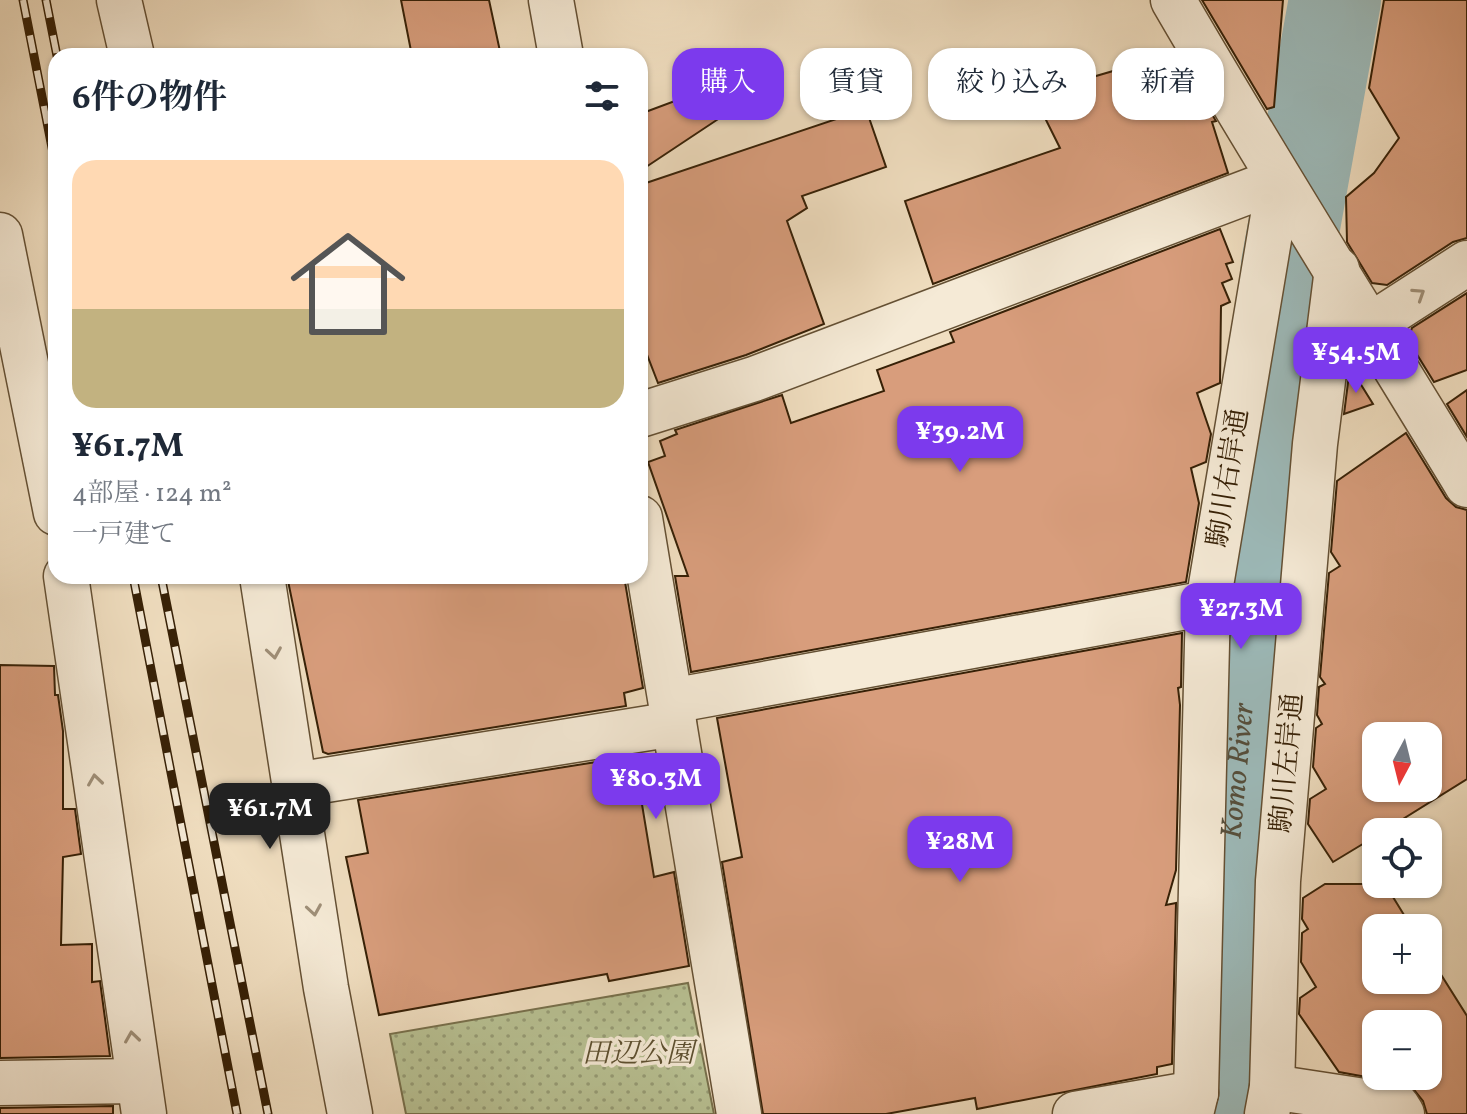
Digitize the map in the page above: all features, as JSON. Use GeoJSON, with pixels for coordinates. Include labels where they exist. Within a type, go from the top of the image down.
{"type":"FeatureCollection","features":[{"type":"Feature","properties":{"kind":"street"},"geometry":{"type":"LineString","coordinates":[[119,0],[130,48]]}},
{"type":"Feature","properties":{"kind":"street"},"geometry":{"type":"LineString","coordinates":[[551,0],[560,48]]}},
{"type":"Feature","properties":{"kind":"street"},"geometry":{"type":"LineString","coordinates":[[1173,0],[1280,182],[1467,485]]}},
{"type":"Feature","properties":{"kind":"street"},"geometry":{"type":"LineString","coordinates":[[648,412],[754,379],[1280,182]]}},
{"type":"Feature","properties":{"kind":"street","name":"駒川右岸通"},"geometry":{"type":"LineString","coordinates":[[1194,1104],[1208,603],[1280,182]]}},
{"type":"Feature","properties":{"kind":"street"},"geometry":{"type":"LineString","coordinates":[[0,235],[48,473]]}},
{"type":"Feature","properties":{"kind":"street","name":"駒川左岸通"},"geometry":{"type":"LineString","coordinates":[[1269,1100],[1279,865],[1329,257]]}},
{"type":"Feature","properties":{"kind":"street"},"geometry":{"type":"LineString","coordinates":[[1371,325],[1467,263]]}},
{"type":"Feature","properties":{"kind":"street"},"geometry":{"type":"LineString","coordinates":[[648,566],[739,1114]]}},
{"type":"Feature","properties":{"kind":"street"},"geometry":{"type":"LineString","coordinates":[[0,1083],[141,1098],[67,584]]}},
{"type":"Feature","properties":{"kind":"street"},"geometry":{"type":"LineString","coordinates":[[263,584],[326,988],[350,1114]]}},
{"type":"Feature","properties":{"kind":"street"},"geometry":{"type":"LineString","coordinates":[[295,785],[1208,603]]}},
{"type":"Feature","properties":{"kind":"street"},"geometry":{"type":"LineString","coordinates":[[1269,1100],[1397,1106],[1402,1114]]}},
{"type":"Feature","properties":{"kind":"street"},"geometry":{"type":"LineString","coordinates":[[1075,1114],[1194,1104]]}},
{"type":"Feature","properties":{"kind":"green space","name":"田辺公園"},"geometry":{"type":"Polygon","coordinates":[[[688,983],[714,1114],[406,1114],[390,1034],[688,983]]]}},
{"type":"Feature","properties":{"kind":"building"},"geometry":{"type":"Polygon","coordinates":[[[401,0],[489,0],[499,48],[410,48],[401,0]]]}},
{"type":"Feature","properties":{"kind":"building"},"geometry":{"type":"Polygon","coordinates":[[[1202,0],[1283,0],[1274,107],[1267,109],[1202,0]]]}},
{"type":"Feature","properties":{"kind":"building"},"geometry":{"type":"Polygon","coordinates":[[[1384,0],[1467,0],[1467,238],[1453,242],[1387,285],[1372,283],[1347,242],[1346,197],[1374,173],[1399,138],[1369,88],[1384,0]]]}},
{"type":"Feature","properties":{"kind":"building"},"geometry":{"type":"Polygon","coordinates":[[[1112,71],[1112,120],[1215,120],[1212,122],[1228,173],[933,284],[905,201],[1060,148],[1046,120],[1096,120],[1096,76],[1112,71]]]}},
{"type":"Feature","properties":{"kind":"building"},"geometry":{"type":"Polygon","coordinates":[[[672,102],[672,120],[717,120],[648,166],[648,111],[672,102]]]}},
{"type":"Feature","properties":{"kind":"building"},"geometry":{"type":"Polygon","coordinates":[[[833,120],[870,120],[886,167],[802,196],[807,208],[787,221],[824,324],[746,355],[658,383],[648,357],[648,182],[833,120]]]}},
{"type":"Feature","properties":{"kind":"building"},"geometry":{"type":"Polygon","coordinates":[[[1220,229],[1233,262],[1226,264],[1232,279],[1222,283],[1230,302],[1221,306],[1220,383],[1197,393],[1211,434],[1206,462],[1191,468],[1199,503],[1186,582],[691,672],[675,576],[688,576],[648,462],[665,456],[660,441],[677,434],[675,430],[782,395],[791,423],[884,391],[877,370],[954,342],[950,332],[1220,229]]]}},
{"type":"Feature","properties":{"kind":"building"},"geometry":{"type":"Polygon","coordinates":[[[1467,293],[1467,370],[1434,382],[1408,340],[1412,328],[1467,293]]]}},
{"type":"Feature","properties":{"kind":"building"},"geometry":{"type":"Polygon","coordinates":[[[1350,367],[1373,404],[1344,414],[1350,367]]]}},
{"type":"Feature","properties":{"kind":"building"},"geometry":{"type":"Polygon","coordinates":[[[1467,390],[1467,437],[1447,404],[1467,390]]]}},
{"type":"Feature","properties":{"kind":"building"},"geometry":{"type":"Polygon","coordinates":[[[1406,433],[1446,498],[1456,507],[1467,510],[1467,779],[1442,795],[1442,722],[1362,722],[1362,802],[1430,802],[1404,818],[1362,818],[1362,844],[1333,862],[1308,824],[1310,799],[1326,789],[1313,767],[1316,728],[1322,724],[1317,715],[1319,687],[1325,684],[1320,677],[1329,573],[1340,566],[1331,552],[1337,481],[1406,433]]]}},
{"type":"Feature","properties":{"kind":"building"},"geometry":{"type":"Polygon","coordinates":[[[289,584],[625,584],[643,688],[624,693],[626,706],[328,754],[323,752],[289,584]]]}},
{"type":"Feature","properties":{"kind":"building"},"geometry":{"type":"Polygon","coordinates":[[[1182,633],[1181,687],[1178,688],[1176,870],[1166,905],[1176,903],[1172,1064],[1157,1067],[1157,1074],[977,1109],[975,1098],[886,1114],[763,1114],[722,862],[742,857],[717,718],[1182,633]]]}},
{"type":"Feature","properties":{"kind":"building"},"geometry":{"type":"Polygon","coordinates":[[[0,665],[54,666],[55,695],[58,695],[63,731],[63,809],[75,809],[81,854],[63,857],[61,945],[92,944],[92,982],[100,981],[110,1056],[0,1058],[0,665]]]}},
{"type":"Feature","properties":{"kind":"building"},"geometry":{"type":"Polygon","coordinates":[[[634,756],[654,877],[674,872],[689,966],[609,981],[607,974],[379,1015],[346,857],[368,853],[358,800],[634,756]]]}},
{"type":"Feature","properties":{"kind":"building"},"geometry":{"type":"Polygon","coordinates":[[[1325,884],[1362,884],[1362,898],[1394,898],[1403,914],[1362,914],[1362,994],[1442,994],[1442,976],[1467,1016],[1467,1114],[1427,1114],[1423,1101],[1414,1090],[1442,1090],[1442,1010],[1362,1010],[1362,1076],[1339,1072],[1299,1014],[1300,998],[1316,987],[1301,962],[1302,933],[1308,929],[1302,919],[1303,898],[1325,884]]]}},
{"type":"Feature","properties":{"kind":"building"},"geometry":{"type":"Polygon","coordinates":[[[113,1106],[113,1114],[0,1114],[0,1108],[113,1106]]]}},
{"type":"Feature","properties":{"kind":"waterway","name":"Komo River"},"geometry":{"type":"LineString","coordinates":[[1232,1114],[1237,1092],[1231,852],[1287,265],[1335,0]]}},
{"type":"Feature","properties":{"kind":"railway"},"geometry":{"type":"LineString","coordinates":[[23,0],[48,127]]}},
{"type":"Feature","properties":{"kind":"railway"},"geometry":{"type":"LineString","coordinates":[[46,0],[55,48]]}},
{"type":"Feature","properties":{"kind":"railway"},"geometry":{"type":"LineString","coordinates":[[135,584],[237,1114]]}},
{"type":"Feature","properties":{"kind":"railway"},"geometry":{"type":"LineString","coordinates":[[163,584],[268,1114]]}}]}
